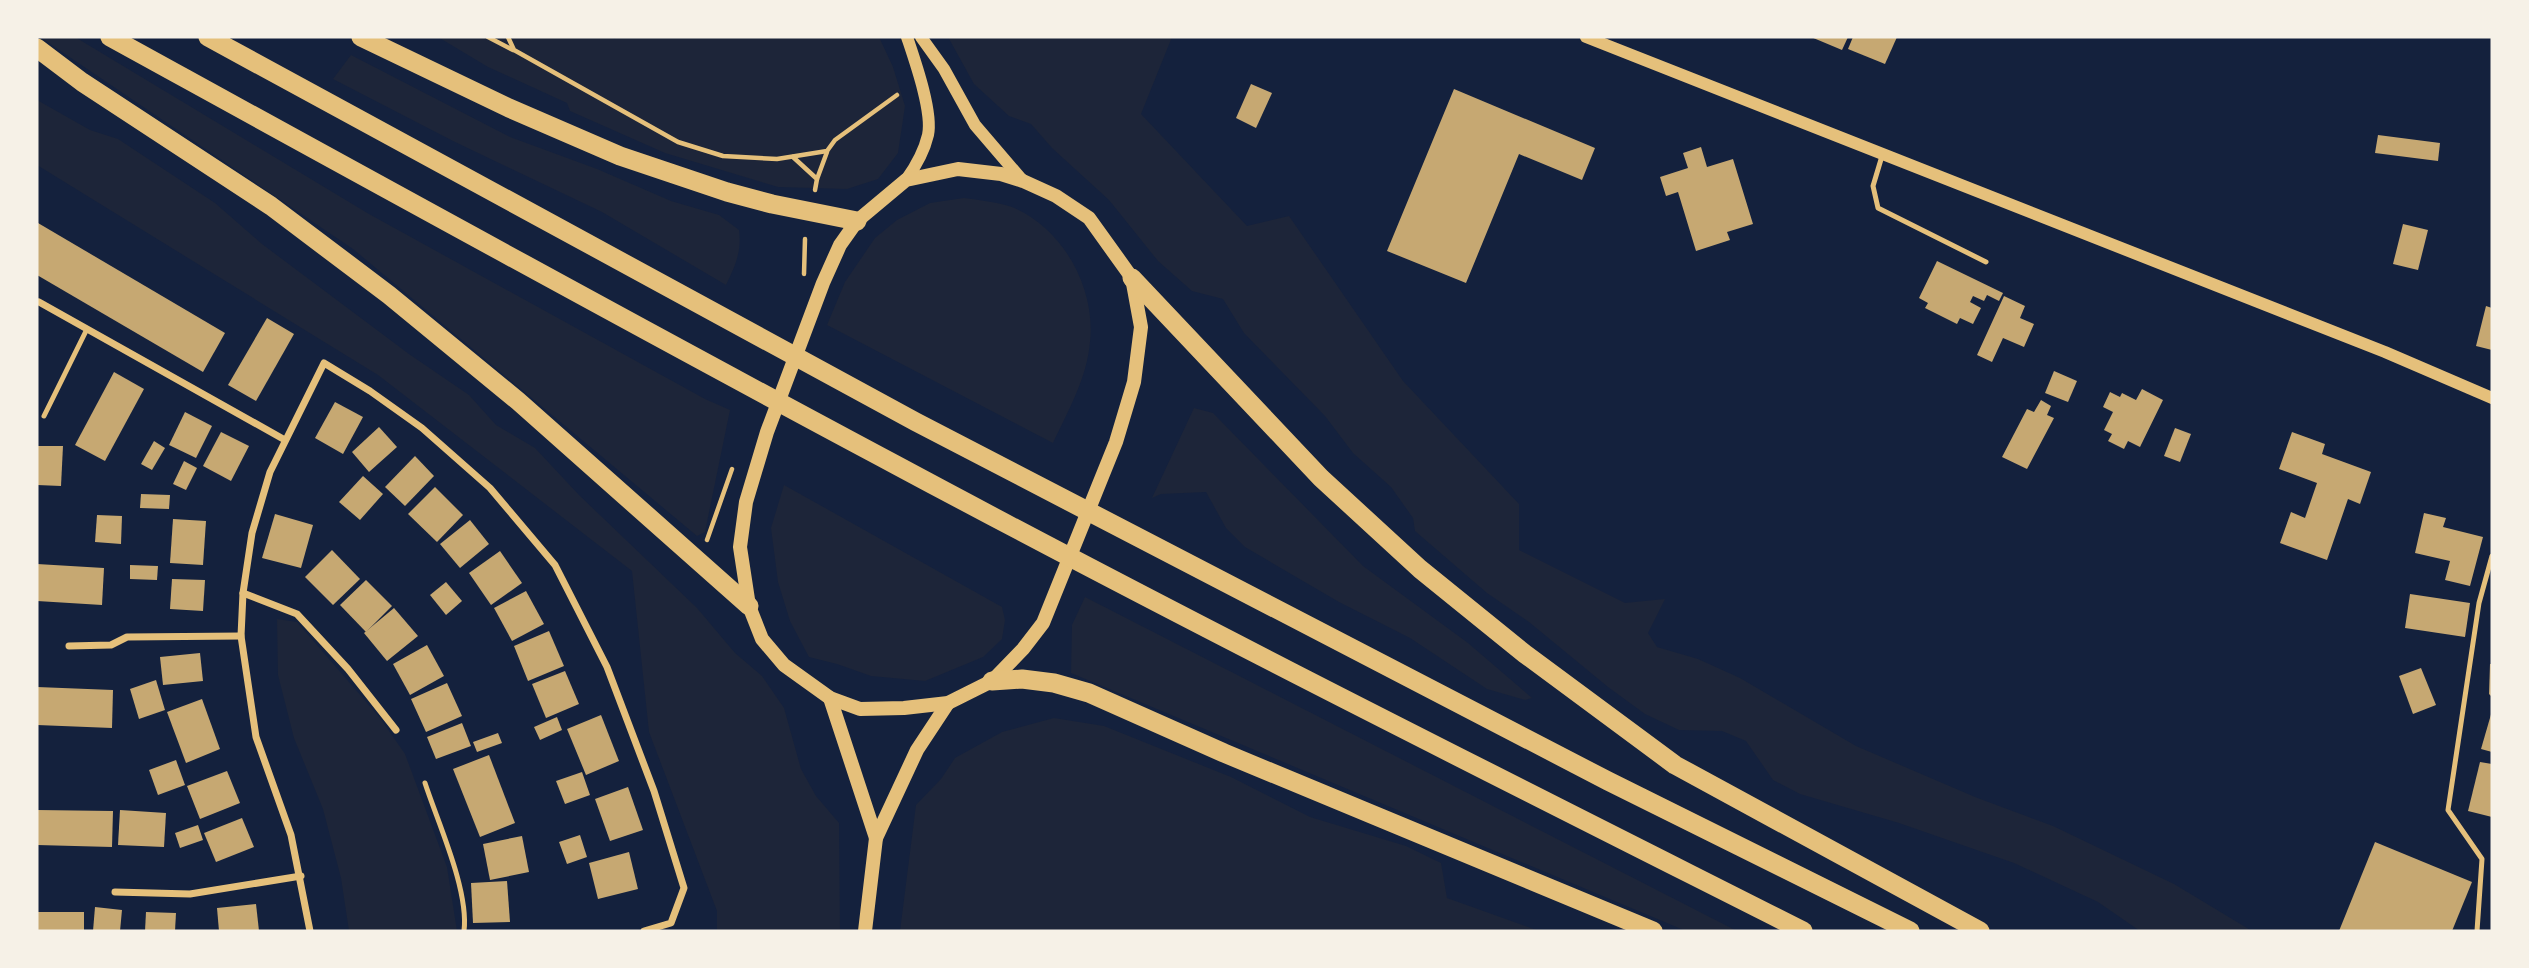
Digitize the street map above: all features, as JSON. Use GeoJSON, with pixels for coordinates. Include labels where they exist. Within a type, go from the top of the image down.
{"type":"FeatureCollection","features":[{"type":"Feature","properties":{"kind":"highway"},"geometry":{"type":"LineString","coordinates":[[110,37],[895,465],[1131,589],[1803,931]]}},
{"type":"Feature","properties":{"kind":"highway"},"geometry":{"type":"LineString","coordinates":[[208,37],[744,330],[1149,544],[1608,781],[1910,931]]}},
{"type":"Feature","properties":{"kind":"highway"},"geometry":{"type":"LineString","coordinates":[[361,37],[509,108],[620,156],[727,192],[857,221]]}},
{"type":"Feature","properties":{"kind":"highway"},"geometry":{"type":"LineString","coordinates":[[37,48],[82,82],[271,206],[389,295],[518,401],[749,606]]}},
{"type":"Feature","properties":{"kind":"highway"},"geometry":{"type":"LineString","coordinates":[[1132,278],[1321,478],[1420,569],[1525,654],[1675,765],[1980,931]]}},
{"type":"Feature","properties":{"kind":"highway"},"geometry":{"type":"LineString","coordinates":[[992,681],[1022,679],[1054,683],[1089,693],[1224,753],[1653,931]]}},
{"type":"Feature","properties":{"kind":"main road"},"geometry":{"type":"LineString","coordinates":[[958,169],[1001,174],[1056,196],[1089,218],[1132,278],[1141,327],[1134,382],[1116,442],[1043,623],[1023,649],[992,681],[948,703],[860,709],[830,698],[784,665],[762,639],[749,606],[740,547],[746,502],[767,432],[840,245],[857,221],[906,180],[958,169]]}},
{"type":"Feature","properties":{"kind":"main road"},"geometry":{"type":"LineString","coordinates":[[830,698],[876,838]]}},
{"type":"Feature","properties":{"kind":"main road"},"geometry":{"type":"LineString","coordinates":[[865,931],[876,838],[917,750],[948,703]]}},
{"type":"Feature","properties":{"kind":"street"},"geometry":{"type":"LineString","coordinates":[[906,180],[918,164],[929,132],[924,93],[908,37]]}},
{"type":"Feature","properties":{"kind":"street"},"geometry":{"type":"LineString","coordinates":[[921,37],[944,69],[975,125],[1023,181]]}},
{"type":"Feature","properties":{"kind":"street"},"geometry":{"type":"LineString","coordinates":[[1586,37],[2385,352],[2492,398]]}},
{"type":"Feature","properties":{"kind":"street"},"geometry":{"type":"LineString","coordinates":[[39,302],[285,440]]}},
{"type":"Feature","properties":{"kind":"street"},"geometry":{"type":"LineString","coordinates":[[310,931],[291,835],[256,737],[241,636],[243,593],[252,533],[270,472],[324,363],[422,428],[481,479],[555,565],[607,667],[654,790],[684,888],[671,923],[644,931]]}},
{"type":"Feature","properties":{"kind":"street"},"geometry":{"type":"LineString","coordinates":[[243,593],[297,614],[348,669],[396,730]]}},
{"type":"Feature","properties":{"kind":"street"},"geometry":{"type":"LineString","coordinates":[[69,646],[111,645],[127,637],[241,636]]}},
{"type":"Feature","properties":{"kind":"street"},"geometry":{"type":"LineString","coordinates":[[115,891],[190,894],[301,876]]}},
{"type":"Feature","properties":{"kind":"lane"},"geometry":{"type":"LineString","coordinates":[[1883,153],[1873,186],[1878,208],[1986,262]]}},
{"type":"Feature","properties":{"kind":"lane"},"geometry":{"type":"LineString","coordinates":[[44,416],[87,329]]}},
{"type":"Feature","properties":{"kind":"lane"},"geometry":{"type":"LineString","coordinates":[[2477,931],[2482,859],[2448,810],[2479,603],[2492,556]]}},
{"type":"Feature","properties":{"kind":"lane"},"geometry":{"type":"LineString","coordinates":[[425,782],[459,884],[464,931]]}},
{"type":"Feature","properties":{"kind":"path"},"geometry":{"type":"LineString","coordinates":[[488,37],[677,142],[723,156],[777,159],[827,151]]}},
{"type":"Feature","properties":{"kind":"path"},"geometry":{"type":"LineString","coordinates":[[508,37],[514,50]]}},
{"type":"Feature","properties":{"kind":"path"},"geometry":{"type":"LineString","coordinates":[[811,212],[817,179],[827,151],[835,140],[897,94]]}},
{"type":"Feature","properties":{"kind":"path"},"geometry":{"type":"LineString","coordinates":[[792,157],[817,179]]}},
{"type":"Feature","properties":{"kind":"shaded area"},"geometry":{"type":"Polygon","coordinates":[[[40,37],[75,37],[369,214],[705,399],[730,410],[705,532],[697,536],[353,249],[40,37]]]}},
{"type":"Feature","properties":{"kind":"shaded area"},"geometry":{"type":"Polygon","coordinates":[[[438,37],[879,37],[893,67],[905,106],[898,153],[878,179],[847,189],[778,187],[665,153],[570,111],[567,103],[488,67],[438,37]]]}},
{"type":"Feature","properties":{"kind":"shaded area"},"geometry":{"type":"Polygon","coordinates":[[[948,37],[1172,37],[1141,114],[1247,226],[1289,216],[1403,381],[1519,504],[1519,550],[1625,603],[1665,599],[1648,633],[1657,647],[1698,659],[1740,678],[1856,746],[1975,797],[2053,826],[2174,884],[2252,931],[2140,931],[2098,902],[2014,863],[1899,823],[1800,794],[1773,780],[1746,741],[1722,731],[1679,730],[1645,714],[1529,622],[1487,593],[1415,531],[1413,518],[1391,487],[1353,453],[1325,416],[1244,333],[1223,299],[1192,291],[1158,261],[1109,200],[1052,148],[1031,124],[1009,116],[974,84],[948,37]]]}},
{"type":"Feature","properties":{"kind":"shaded area"},"geometry":{"type":"Polygon","coordinates":[[[351,55],[510,137],[597,169],[671,201],[719,215],[739,230],[740,238],[739,252],[726,285],[602,212],[453,141],[333,79],[351,55]]]}},
{"type":"Feature","properties":{"kind":"shaded area"},"geometry":{"type":"Polygon","coordinates":[[[37,100],[90,130],[118,139],[215,203],[262,244],[409,354],[469,395],[496,425],[535,448],[579,495],[697,608],[735,653],[762,676],[784,708],[801,769],[816,796],[839,823],[840,931],[717,931],[717,911],[649,732],[632,571],[378,375],[37,165],[37,100]]]}},
{"type":"Feature","properties":{"kind":"shaded area"},"geometry":{"type":"Polygon","coordinates":[[[964,198],[1012,207],[1047,229],[1061,245],[1081,281],[1088,301],[1090,322],[1088,355],[1076,394],[1053,443],[827,325],[845,282],[875,238],[897,220],[930,203],[964,198]]]}},
{"type":"Feature","properties":{"kind":"shaded area"},"geometry":{"type":"Polygon","coordinates":[[[1194,408],[1213,413],[1363,566],[1468,643],[1532,698],[1525,700],[1487,689],[1410,638],[1339,602],[1245,547],[1226,528],[1206,492],[1161,494],[1152,498],[1194,408]]]}},
{"type":"Feature","properties":{"kind":"shaded area"},"geometry":{"type":"Polygon","coordinates":[[[784,485],[1002,607],[1005,620],[1002,639],[983,657],[925,681],[871,676],[809,657],[790,621],[778,582],[771,528],[784,485]]]}},
{"type":"Feature","properties":{"kind":"shaded area"},"geometry":{"type":"Polygon","coordinates":[[[1085,597],[1737,931],[1686,931],[1071,673],[1072,625],[1085,597]]]}},
{"type":"Feature","properties":{"kind":"shaded area"},"geometry":{"type":"Polygon","coordinates":[[[277,619],[297,622],[380,718],[405,754],[447,867],[457,931],[349,931],[341,878],[323,809],[294,738],[278,675],[277,619]]]}},
{"type":"Feature","properties":{"kind":"shaded area"},"geometry":{"type":"Polygon","coordinates":[[[1054,718],[1104,726],[1231,777],[1310,817],[1406,846],[1441,863],[1447,898],[1539,931],[900,931],[916,805],[941,779],[955,758],[1002,732],[1054,718]]]}},
{"type":"Feature","properties":{"kind":"building"},"geometry":{"type":"Polygon","coordinates":[[[1811,37],[1848,37],[1842,50],[1811,37]]]}},
{"type":"Feature","properties":{"kind":"building"},"geometry":{"type":"Polygon","coordinates":[[[1853,37],[1897,37],[1885,64],[1848,49],[1853,37]]]}},
{"type":"Feature","properties":{"kind":"building"},"geometry":{"type":"Polygon","coordinates":[[[1251,84],[1272,93],[1256,128],[1236,118],[1251,84]]]}},
{"type":"Feature","properties":{"kind":"building"},"geometry":{"type":"Polygon","coordinates":[[[1454,89],[1595,148],[1582,180],[1519,154],[1466,283],[1387,251],[1454,89]]]}},
{"type":"Feature","properties":{"kind":"building"},"geometry":{"type":"Polygon","coordinates":[[[2378,135],[2440,143],[2438,161],[2375,153],[2378,135]]]}},
{"type":"Feature","properties":{"kind":"building"},"geometry":{"type":"Polygon","coordinates":[[[1701,147],[1707,167],[1733,159],[1753,224],[1727,232],[1730,240],[1696,251],[1678,192],[1666,196],[1660,177],[1688,168],[1683,153],[1701,147]]]}},
{"type":"Feature","properties":{"kind":"building"},"geometry":{"type":"Polygon","coordinates":[[[38,223],[225,333],[203,372],[37,275],[38,223]]]}},
{"type":"Feature","properties":{"kind":"building"},"geometry":{"type":"Polygon","coordinates":[[[2403,224],[2428,230],[2418,270],[2393,264],[2403,224]]]}},
{"type":"Feature","properties":{"kind":"building"},"geometry":{"type":"Polygon","coordinates":[[[1937,261],[2003,293],[1999,301],[1987,295],[1984,301],[1973,296],[1970,302],[1981,308],[1973,324],[1960,318],[1957,324],[1925,308],[1928,303],[1919,298],[1937,261]]]}},
{"type":"Feature","properties":{"kind":"building"},"geometry":{"type":"Polygon","coordinates":[[[2004,296],[2025,306],[2020,318],[2034,324],[2024,347],[2003,338],[1992,362],[1977,355],[2004,296]]]}},
{"type":"Feature","properties":{"kind":"building"},"geometry":{"type":"Polygon","coordinates":[[[2486,306],[2492,308],[2492,350],[2476,346],[2486,306]]]}},
{"type":"Feature","properties":{"kind":"building"},"geometry":{"type":"Polygon","coordinates":[[[267,318],[294,334],[256,401],[228,385],[267,318]]]}},
{"type":"Feature","properties":{"kind":"building"},"geometry":{"type":"Polygon","coordinates":[[[2054,371],[2077,381],[2068,402],[2045,393],[2054,371]]]}},
{"type":"Feature","properties":{"kind":"building"},"geometry":{"type":"Polygon","coordinates":[[[114,372],[144,389],[105,461],[75,445],[114,372]]]}},
{"type":"Feature","properties":{"kind":"building"},"geometry":{"type":"Polygon","coordinates":[[[2142,389],[2163,400],[2140,447],[2128,441],[2124,449],[2108,441],[2112,434],[2104,430],[2113,412],[2103,407],[2110,392],[2120,397],[2122,393],[2136,400],[2142,389]]]}},
{"type":"Feature","properties":{"kind":"building"},"geometry":{"type":"Polygon","coordinates":[[[2041,400],[2051,406],[2047,415],[2054,418],[2027,469],[2002,457],[2027,409],[2034,412],[2041,400]]]}},
{"type":"Feature","properties":{"kind":"building"},"geometry":{"type":"Polygon","coordinates":[[[335,402],[363,417],[343,454],[315,438],[335,402]]]}},
{"type":"Feature","properties":{"kind":"building"},"geometry":{"type":"Polygon","coordinates":[[[185,412],[212,426],[196,458],[169,445],[185,412]]]}},
{"type":"Feature","properties":{"kind":"building"},"geometry":{"type":"Polygon","coordinates":[[[379,427],[397,447],[369,472],[352,452],[379,427]]]}},
{"type":"Feature","properties":{"kind":"building"},"geometry":{"type":"Polygon","coordinates":[[[2175,428],[2191,434],[2180,462],[2164,456],[2175,428]]]}},
{"type":"Feature","properties":{"kind":"building"},"geometry":{"type":"Polygon","coordinates":[[[221,432],[249,446],[231,481],[203,466],[221,432]]]}},
{"type":"Feature","properties":{"kind":"building"},"geometry":{"type":"Polygon","coordinates":[[[2292,432],[2325,444],[2322,454],[2371,472],[2360,504],[2348,499],[2327,560],[2280,543],[2291,512],[2305,518],[2317,483],[2279,469],[2292,432]]]}},
{"type":"Feature","properties":{"kind":"building"},"geometry":{"type":"Polygon","coordinates":[[[154,441],[165,448],[152,470],[141,464],[154,441]]]}},
{"type":"Feature","properties":{"kind":"building"},"geometry":{"type":"Polygon","coordinates":[[[37,446],[63,446],[61,486],[37,485],[37,446]]]}},
{"type":"Feature","properties":{"kind":"building"},"geometry":{"type":"Polygon","coordinates":[[[415,456],[434,476],[405,506],[385,487],[415,456]]]}},
{"type":"Feature","properties":{"kind":"building"},"geometry":{"type":"Polygon","coordinates":[[[184,461],[197,468],[186,490],[173,484],[184,461]]]}},
{"type":"Feature","properties":{"kind":"building"},"geometry":{"type":"Polygon","coordinates":[[[363,476],[383,494],[360,520],[339,502],[363,476]]]}},
{"type":"Feature","properties":{"kind":"building"},"geometry":{"type":"Polygon","coordinates":[[[435,487],[463,515],[437,542],[408,514],[435,487]]]}},
{"type":"Feature","properties":{"kind":"building"},"geometry":{"type":"Polygon","coordinates":[[[141,494],[170,495],[169,509],[140,508],[141,494]]]}},
{"type":"Feature","properties":{"kind":"building"},"geometry":{"type":"Polygon","coordinates":[[[2424,513],[2446,518],[2443,527],[2483,537],[2470,586],[2445,580],[2450,561],[2415,553],[2424,513]]]}},
{"type":"Feature","properties":{"kind":"building"},"geometry":{"type":"Polygon","coordinates":[[[275,514],[313,525],[301,568],[262,558],[275,514]]]}},
{"type":"Feature","properties":{"kind":"building"},"geometry":{"type":"Polygon","coordinates":[[[97,515],[122,516],[121,544],[95,542],[97,515]]]}},
{"type":"Feature","properties":{"kind":"building"},"geometry":{"type":"Polygon","coordinates":[[[173,519],[206,521],[203,565],[170,563],[173,519]]]}},
{"type":"Feature","properties":{"kind":"building"},"geometry":{"type":"Polygon","coordinates":[[[470,520],[489,544],[460,568],[440,544],[470,520]]]}},
{"type":"Feature","properties":{"kind":"building"},"geometry":{"type":"Polygon","coordinates":[[[332,550],[360,579],[333,605],[305,577],[332,550]]]}},
{"type":"Feature","properties":{"kind":"building"},"geometry":{"type":"Polygon","coordinates":[[[500,551],[522,583],[491,605],[469,573],[500,551]]]}},
{"type":"Feature","properties":{"kind":"building"},"geometry":{"type":"Polygon","coordinates":[[[37,564],[104,568],[102,605],[37,601],[37,564]]]}},
{"type":"Feature","properties":{"kind":"building"},"geometry":{"type":"Polygon","coordinates":[[[130,565],[158,566],[157,580],[130,579],[130,565]]]}},
{"type":"Feature","properties":{"kind":"building"},"geometry":{"type":"Polygon","coordinates":[[[172,579],[205,580],[203,611],[170,609],[172,579]]]}},
{"type":"Feature","properties":{"kind":"building"},"geometry":{"type":"Polygon","coordinates":[[[366,580],[392,606],[366,632],[340,605],[366,580]]]}},
{"type":"Feature","properties":{"kind":"building"},"geometry":{"type":"Polygon","coordinates":[[[446,582],[462,601],[446,615],[430,595],[446,582]]]}},
{"type":"Feature","properties":{"kind":"building"},"geometry":{"type":"Polygon","coordinates":[[[526,591],[544,624],[512,641],[494,608],[526,591]]]}},
{"type":"Feature","properties":{"kind":"building"},"geometry":{"type":"Polygon","coordinates":[[[2410,594],[2470,603],[2465,637],[2405,628],[2410,594]]]}},
{"type":"Feature","properties":{"kind":"building"},"geometry":{"type":"Polygon","coordinates":[[[394,608],[418,636],[387,661],[364,633],[394,608]]]}},
{"type":"Feature","properties":{"kind":"building"},"geometry":{"type":"Polygon","coordinates":[[[549,631],[564,666],[528,681],[514,646],[549,631]]]}},
{"type":"Feature","properties":{"kind":"building"},"geometry":{"type":"Polygon","coordinates":[[[427,645],[444,676],[410,695],[393,664],[427,645]]]}},
{"type":"Feature","properties":{"kind":"building"},"geometry":{"type":"Polygon","coordinates":[[[200,653],[203,681],[163,685],[160,657],[200,653]]]}},
{"type":"Feature","properties":{"kind":"building"},"geometry":{"type":"Polygon","coordinates":[[[2492,664],[2492,697],[2489,694],[2492,664]]]}},
{"type":"Feature","properties":{"kind":"building"},"geometry":{"type":"Polygon","coordinates":[[[2421,668],[2436,705],[2413,714],[2399,676],[2421,668]]]}},
{"type":"Feature","properties":{"kind":"building"},"geometry":{"type":"Polygon","coordinates":[[[565,671],[579,704],[546,718],[532,684],[565,671]]]}},
{"type":"Feature","properties":{"kind":"building"},"geometry":{"type":"Polygon","coordinates":[[[156,680],[165,710],[139,719],[130,689],[156,680]]]}},
{"type":"Feature","properties":{"kind":"building"},"geometry":{"type":"Polygon","coordinates":[[[447,683],[462,716],[426,732],[411,699],[447,683]]]}},
{"type":"Feature","properties":{"kind":"building"},"geometry":{"type":"Polygon","coordinates":[[[37,687],[113,690],[112,728],[37,725],[37,687]]]}},
{"type":"Feature","properties":{"kind":"building"},"geometry":{"type":"Polygon","coordinates":[[[202,699],[220,749],[186,763],[167,712],[202,699]]]}},
{"type":"Feature","properties":{"kind":"building"},"geometry":{"type":"Polygon","coordinates":[[[2492,711],[2492,752],[2481,749],[2492,711]]]}},
{"type":"Feature","properties":{"kind":"building"},"geometry":{"type":"Polygon","coordinates":[[[601,715],[619,761],[586,775],[567,729],[601,715]]]}},
{"type":"Feature","properties":{"kind":"building"},"geometry":{"type":"Polygon","coordinates":[[[557,717],[562,730],[540,740],[534,727],[557,717]]]}},
{"type":"Feature","properties":{"kind":"building"},"geometry":{"type":"Polygon","coordinates":[[[462,723],[471,746],[436,759],[427,737],[462,723]]]}},
{"type":"Feature","properties":{"kind":"building"},"geometry":{"type":"Polygon","coordinates":[[[498,733],[502,743],[477,752],[473,742],[498,733]]]}},
{"type":"Feature","properties":{"kind":"building"},"geometry":{"type":"Polygon","coordinates":[[[489,755],[515,823],[480,837],[453,769],[489,755]]]}},
{"type":"Feature","properties":{"kind":"building"},"geometry":{"type":"Polygon","coordinates":[[[176,760],[185,785],[158,795],[149,770],[176,760]]]}},
{"type":"Feature","properties":{"kind":"building"},"geometry":{"type":"Polygon","coordinates":[[[2480,762],[2492,764],[2492,817],[2468,811],[2480,762]]]}},
{"type":"Feature","properties":{"kind":"building"},"geometry":{"type":"Polygon","coordinates":[[[227,771],[240,803],[200,819],[187,786],[227,771]]]}},
{"type":"Feature","properties":{"kind":"building"},"geometry":{"type":"Polygon","coordinates":[[[582,772],[590,795],[565,804],[556,781],[582,772]]]}},
{"type":"Feature","properties":{"kind":"building"},"geometry":{"type":"Polygon","coordinates":[[[628,787],[643,830],[610,841],[595,799],[628,787]]]}},
{"type":"Feature","properties":{"kind":"building"},"geometry":{"type":"Polygon","coordinates":[[[37,810],[113,811],[112,847],[37,845],[37,810]]]}},
{"type":"Feature","properties":{"kind":"building"},"geometry":{"type":"Polygon","coordinates":[[[120,810],[166,813],[164,847],[118,845],[120,810]]]}},
{"type":"Feature","properties":{"kind":"building"},"geometry":{"type":"Polygon","coordinates":[[[242,818],[254,847],[216,862],[204,833],[242,818]]]}},
{"type":"Feature","properties":{"kind":"building"},"geometry":{"type":"Polygon","coordinates":[[[198,825],[203,840],[180,848],[175,833],[198,825]]]}},
{"type":"Feature","properties":{"kind":"building"},"geometry":{"type":"Polygon","coordinates":[[[580,835],[587,857],[567,864],[559,842],[580,835]]]}},
{"type":"Feature","properties":{"kind":"building"},"geometry":{"type":"Polygon","coordinates":[[[522,836],[529,872],[490,880],[483,844],[522,836]]]}},
{"type":"Feature","properties":{"kind":"building"},"geometry":{"type":"Polygon","coordinates":[[[2375,842],[2472,882],[2452,931],[2339,931],[2375,842]]]}},
{"type":"Feature","properties":{"kind":"building"},"geometry":{"type":"Polygon","coordinates":[[[629,852],[638,889],[598,899],[589,863],[629,852]]]}},
{"type":"Feature","properties":{"kind":"building"},"geometry":{"type":"Polygon","coordinates":[[[507,881],[510,922],[473,923],[471,883],[507,881]]]}},
{"type":"Feature","properties":{"kind":"building"},"geometry":{"type":"Polygon","coordinates":[[[256,904],[259,931],[219,931],[217,908],[256,904]]]}},
{"type":"Feature","properties":{"kind":"building"},"geometry":{"type":"Polygon","coordinates":[[[95,907],[122,910],[120,931],[93,931],[95,907]]]}},
{"type":"Feature","properties":{"kind":"building"},"geometry":{"type":"Polygon","coordinates":[[[38,912],[84,912],[84,931],[37,931],[38,912]]]}},
{"type":"Feature","properties":{"kind":"building"},"geometry":{"type":"Polygon","coordinates":[[[146,912],[176,913],[175,931],[145,931],[146,912]]]}}]}
